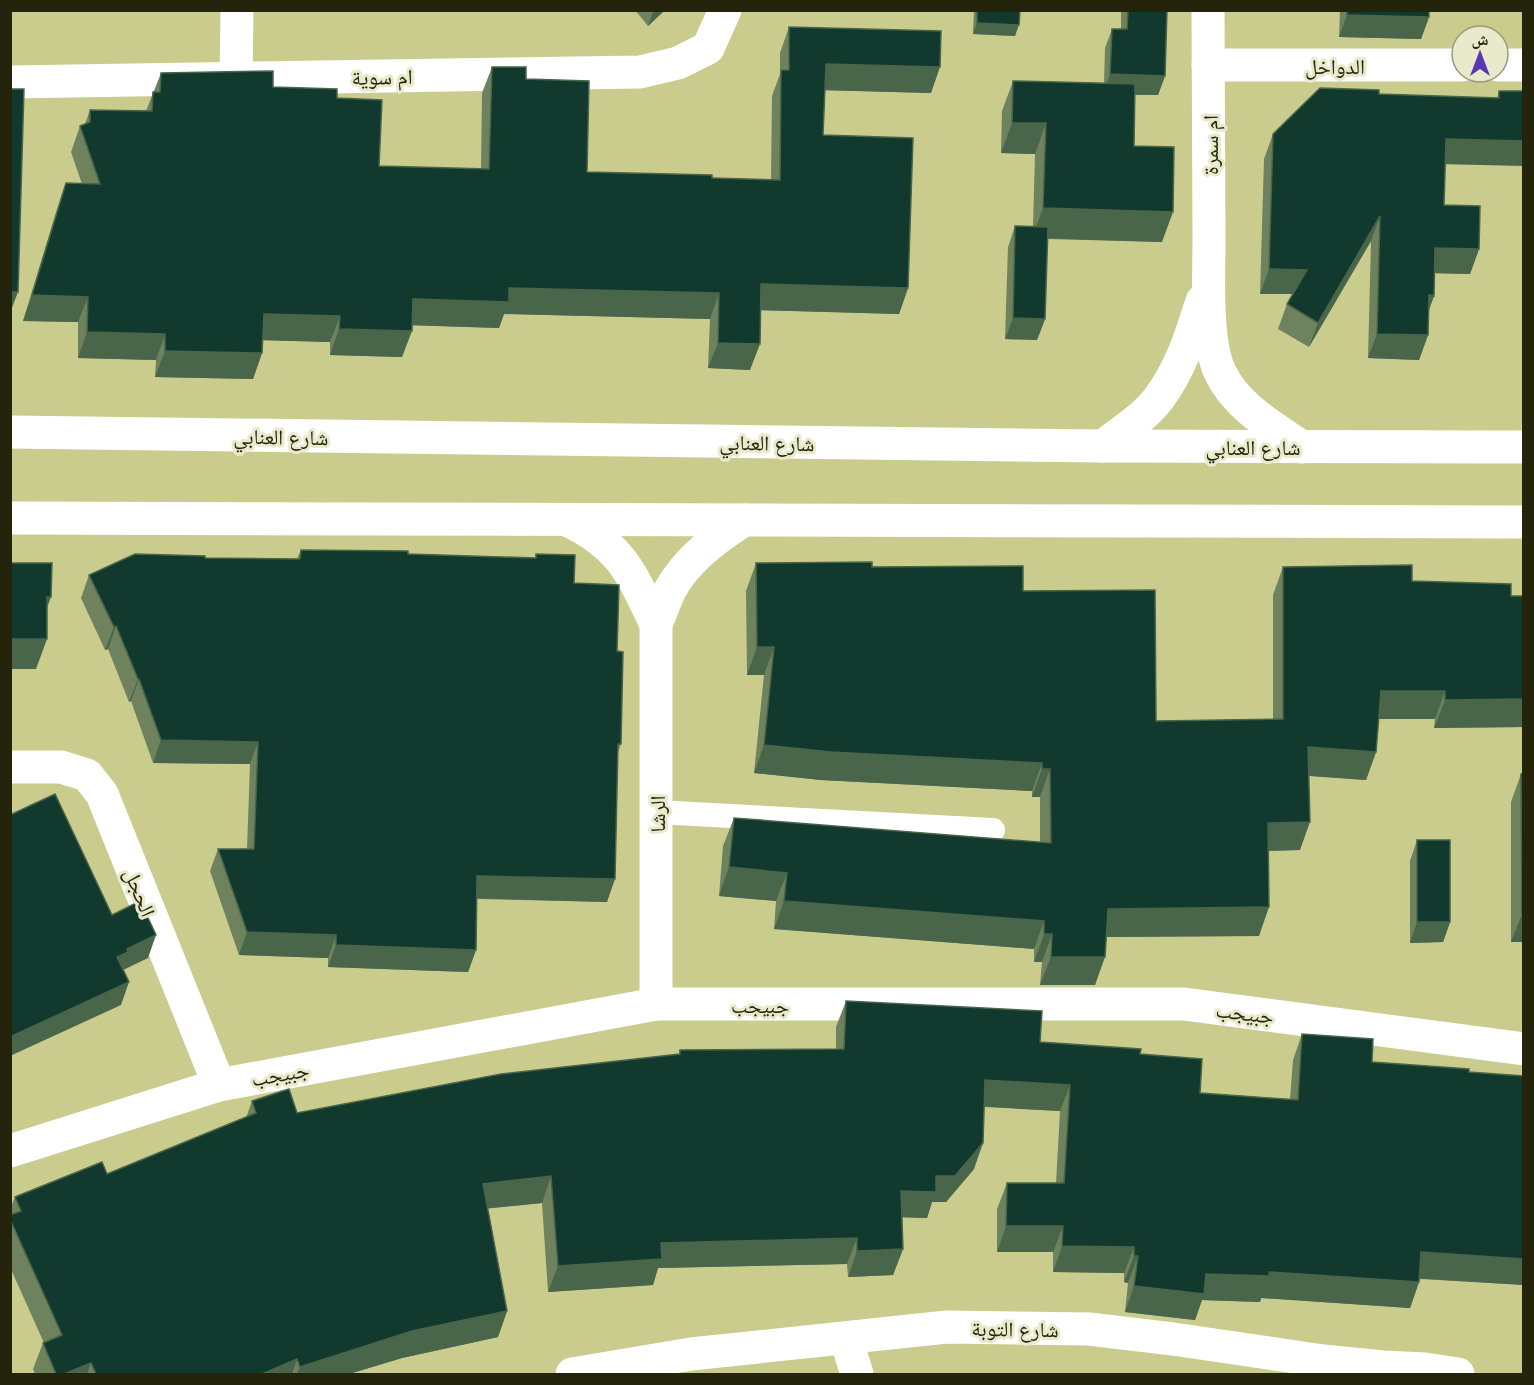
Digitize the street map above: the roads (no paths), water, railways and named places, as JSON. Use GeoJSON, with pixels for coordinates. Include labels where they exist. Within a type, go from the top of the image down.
{"type":"FeatureCollection","features":[{"type":"Feature","properties":{"kind":"street"},"geometry":{"type":"LineString","coordinates":[[236,78],[237,10]]}},
{"type":"Feature","properties":{"kind":"street","name":"ام سوية"},"geometry":{"type":"LineString","coordinates":[[10,82],[640,72],[678,63],[708,48],[725,10]]}},
{"type":"Feature","properties":{"kind":"street","name":"ام سمرة"},"geometry":{"type":"LineString","coordinates":[[1208,10],[1209,279],[1212,346],[1221,375],[1240,400],[1262,420],[1302,447]]}},
{"type":"Feature","properties":{"kind":"street","name":"الدواخل"},"geometry":{"type":"LineString","coordinates":[[1208,65],[1450,65]]}},
{"type":"Feature","properties":{"kind":"street","name":"ام سمرة"},"geometry":{"type":"LineString","coordinates":[[1103,446],[1137,420],[1158,400],[1175,374],[1188,344],[1209,279]]}},
{"type":"Feature","properties":{"kind":"street","name":"شارع العنابي"},"geometry":{"type":"LineString","coordinates":[[10,432],[1103,446],[1524,447]]}},
{"type":"Feature","properties":{"kind":"street"},"geometry":{"type":"LineString","coordinates":[[10,518],[1524,522]]}},
{"type":"Feature","properties":{"kind":"street","name":"الرشا"},"geometry":{"type":"LineString","coordinates":[[567,520],[591,531],[610,547],[627,568],[656,624]]}},
{"type":"Feature","properties":{"kind":"street","name":"الرشا"},"geometry":{"type":"LineString","coordinates":[[656,1004],[656,624],[670,590],[695,556],[744,520]]}},
{"type":"Feature","properties":{"kind":"street","name":"الحجل"},"geometry":{"type":"LineString","coordinates":[[10,767],[61,767],[78,772],[87,775],[102,795],[219,1085]]}},
{"type":"Feature","properties":{"kind":"street","name":"جبيجب"},"geometry":{"type":"LineString","coordinates":[[10,1151],[219,1085],[656,1004],[1184,1004],[1524,1049]]}},
{"type":"Feature","properties":{"kind":"street","name":"شارع التوبة"},"geometry":{"type":"LineString","coordinates":[[572,1374],[691,1354],[948,1327],[1089,1329],[1312,1359],[1458,1374]]}},
{"type":"Feature","properties":{"kind":"street"},"geometry":{"type":"LineString","coordinates":[[846,1339],[857,1374]]}},
{"type":"Feature","properties":{"kind":"lane"},"geometry":{"type":"LineString","coordinates":[[656,812],[993,830]]}}]}
